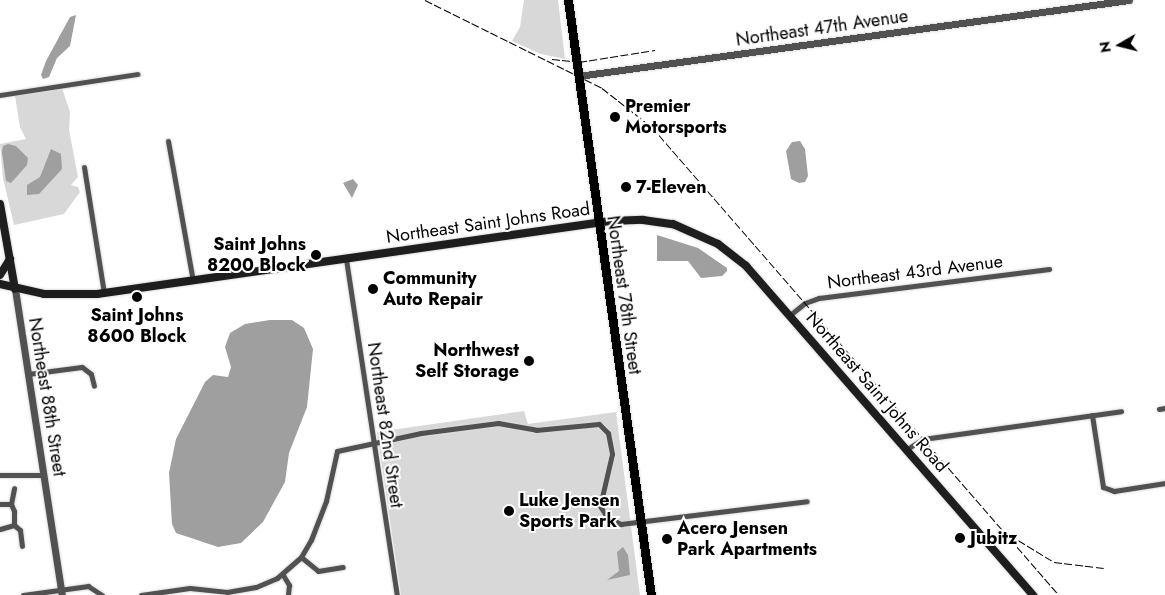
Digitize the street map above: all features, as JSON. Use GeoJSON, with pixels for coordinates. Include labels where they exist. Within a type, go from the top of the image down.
{"type":"FeatureCollection","features":[{"type":"Feature","properties":{"kind":"main road","name":"Northeast 78th Street"},"geometry":{"type":"LineString","coordinates":[[568,0],[651,595]]}},
{"type":"Feature","properties":{"kind":"main road","name":"Northeast 88th Street"},"geometry":{"type":"LineString","coordinates":[[0,204],[15,289]]}},
{"type":"Feature","properties":{"kind":"main road","name":"Northeast Saint Johns Road"},"geometry":{"type":"LineString","coordinates":[[0,284],[15,289],[63,296],[104,293],[346,260],[598,222],[624,219],[659,221],[704,236],[746,266],[1034,595]]}},
{"type":"Feature","properties":{"kind":"main road"},"geometry":{"type":"LineString","coordinates":[[0,275],[10,260]]}},
{"type":"Feature","properties":{"kind":"street","name":"Northeast 47th Avenue"},"geometry":{"type":"LineString","coordinates":[[578,76],[1129,0]]}},
{"type":"Feature","properties":{"kind":"street"},"geometry":{"type":"LineString","coordinates":[[0,95],[137,74]]}},
{"type":"Feature","properties":{"kind":"street"},"geometry":{"type":"LineString","coordinates":[[168,141],[192,281]]}},
{"type":"Feature","properties":{"kind":"street"},"geometry":{"type":"LineString","coordinates":[[84,167],[104,293]]}},
{"type":"Feature","properties":{"kind":"street","name":"Northeast 82nd Street"},"geometry":{"type":"LineString","coordinates":[[346,260],[397,595]]}},
{"type":"Feature","properties":{"kind":"street","name":"Northeast 43rd Avenue"},"geometry":{"type":"LineString","coordinates":[[790,315],[805,303],[819,298],[1049,269]]}},
{"type":"Feature","properties":{"kind":"street","name":"Northeast 88th Street"},"geometry":{"type":"LineString","coordinates":[[15,289],[61,592]]}},
{"type":"Feature","properties":{"kind":"street"},"geometry":{"type":"LineString","coordinates":[[28,374],[77,367],[87,369],[94,386]]}},
{"type":"Feature","properties":{"kind":"street"},"geometry":{"type":"LineString","coordinates":[[907,449],[927,438],[1121,411]]}},
{"type":"Feature","properties":{"kind":"street"},"geometry":{"type":"LineString","coordinates":[[1092,415],[1103,487],[1114,491],[1165,484]]}},
{"type":"Feature","properties":{"kind":"street"},"geometry":{"type":"LineString","coordinates":[[141,595],[190,588],[233,593],[256,587],[283,575],[301,557],[323,511],[337,451],[374,445],[421,433],[492,423],[536,430],[590,422],[603,426],[610,436],[612,454],[611,467],[600,496],[601,509],[614,522],[640,524],[807,501]]}},
{"type":"Feature","properties":{"kind":"street"},"geometry":{"type":"LineString","coordinates":[[0,475],[43,474]]}},
{"type":"Feature","properties":{"kind":"street"},"geometry":{"type":"LineString","coordinates":[[14,488],[11,504],[15,517],[14,525]]}},
{"type":"Feature","properties":{"kind":"street"},"geometry":{"type":"LineString","coordinates":[[0,504],[11,504]]}},
{"type":"Feature","properties":{"kind":"street"},"geometry":{"type":"LineString","coordinates":[[0,529],[14,525]]}},
{"type":"Feature","properties":{"kind":"street"},"geometry":{"type":"LineString","coordinates":[[14,525],[20,530],[22,546]]}},
{"type":"Feature","properties":{"kind":"street"},"geometry":{"type":"LineString","coordinates":[[301,557],[318,570],[343,567]]}},
{"type":"Feature","properties":{"kind":"street"},"geometry":{"type":"LineString","coordinates":[[283,575],[289,585],[288,595]]}},
{"type":"Feature","properties":{"kind":"street"},"geometry":{"type":"LineString","coordinates":[[23,595],[61,592],[91,586],[102,595]]}},
{"type":"Feature","properties":{"kind":"shaded area"},"geometry":{"type":"Polygon","coordinates":[[[524,0],[558,0],[565,59],[541,54],[512,41],[520,27],[524,0]]]}},
{"type":"Feature","properties":{"kind":"shaded area"},"geometry":{"type":"Polygon","coordinates":[[[76,15],[70,46],[57,58],[49,77],[43,79],[41,75],[46,61],[70,17],[76,15]]]}},
{"type":"Feature","properties":{"kind":"shaded area"},"geometry":{"type":"Polygon","coordinates":[[[62,88],[70,112],[69,130],[78,177],[71,185],[78,187],[80,192],[64,214],[14,225],[3,178],[0,144],[26,139],[20,127],[15,96],[62,88]]]}},
{"type":"Feature","properties":{"kind":"shaded area"},"geometry":{"type":"Polygon","coordinates":[[[800,141],[805,149],[808,176],[805,182],[799,183],[791,179],[786,151],[792,142],[800,141]]]}},
{"type":"Feature","properties":{"kind":"shaded area"},"geometry":{"type":"Polygon","coordinates":[[[8,144],[16,146],[28,158],[27,165],[11,183],[6,181],[2,152],[3,146],[8,144]]]}},
{"type":"Feature","properties":{"kind":"shaded area"},"geometry":{"type":"Polygon","coordinates":[[[51,149],[61,154],[62,169],[39,194],[27,195],[27,185],[40,177],[51,149]]]}},
{"type":"Feature","properties":{"kind":"shaded area"},"geometry":{"type":"Polygon","coordinates":[[[353,179],[358,185],[352,198],[343,183],[353,179]]]}},
{"type":"Feature","properties":{"kind":"shaded area"},"geometry":{"type":"Polygon","coordinates":[[[657,235],[698,248],[727,268],[727,271],[722,276],[701,278],[688,261],[657,261],[657,235]]]}},
{"type":"Feature","properties":{"kind":"shaded area"},"geometry":{"type":"Polygon","coordinates":[[[270,320],[292,320],[304,328],[313,349],[307,407],[289,453],[285,482],[263,522],[241,543],[218,547],[176,533],[172,524],[169,473],[176,439],[205,382],[213,375],[228,377],[231,367],[225,347],[230,333],[245,324],[270,320]]]}},
{"type":"Feature","properties":{"kind":"shaded area","name":"Luke Jensen Sports Park"},"geometry":{"type":"Polygon","coordinates":[[[524,411],[528,424],[616,412],[640,595],[401,595],[377,432],[524,411]]]}},
{"type":"Feature","properties":{"kind":"shaded area"},"geometry":{"type":"Polygon","coordinates":[[[623,547],[628,555],[630,575],[607,580],[619,571],[617,552],[623,547]]]}},
{"type":"Feature","properties":{"kind":"railway"},"geometry":{"type":"LineString","coordinates":[[425,0],[602,88],[652,127],[1059,595]]}},
{"type":"Feature","properties":{"kind":"railway"},"geometry":{"type":"LineString","coordinates":[[552,59],[579,62],[655,50]]}},
{"type":"Feature","properties":{"kind":"railway"},"geometry":{"type":"LineString","coordinates":[[1018,540],[1054,562],[1104,568]]}},
{"type":"Feature","properties":{"kind":"place","name":"Premier Motorsports"},"geometry":{"type":"Point","coordinates":[615,117]}},
{"type":"Feature","properties":{"kind":"place","name":"7-Eleven"},"geometry":{"type":"Point","coordinates":[626,187]}},
{"type":"Feature","properties":{"kind":"place","name":"Saint Johns 8200 Block"},"geometry":{"type":"Point","coordinates":[316,255]}},
{"type":"Feature","properties":{"kind":"place","name":"Community Auto Repair"},"geometry":{"type":"Point","coordinates":[373,289]}},
{"type":"Feature","properties":{"kind":"place","name":"Saint Johns 8600 Block"},"geometry":{"type":"Point","coordinates":[137,297]}},
{"type":"Feature","properties":{"kind":"place","name":"Northwest Self Storage"},"geometry":{"type":"Point","coordinates":[529,361]}},
{"type":"Feature","properties":{"kind":"place","name":"Luke Jensen Sports Park"},"geometry":{"type":"Point","coordinates":[509,511]}},
{"type":"Feature","properties":{"kind":"place","name":"Jubitz"},"geometry":{"type":"Point","coordinates":[960,538]}},
{"type":"Feature","properties":{"kind":"place","name":"Acero Jensen Park Apartments"},"geometry":{"type":"Point","coordinates":[667,539]}}]}
